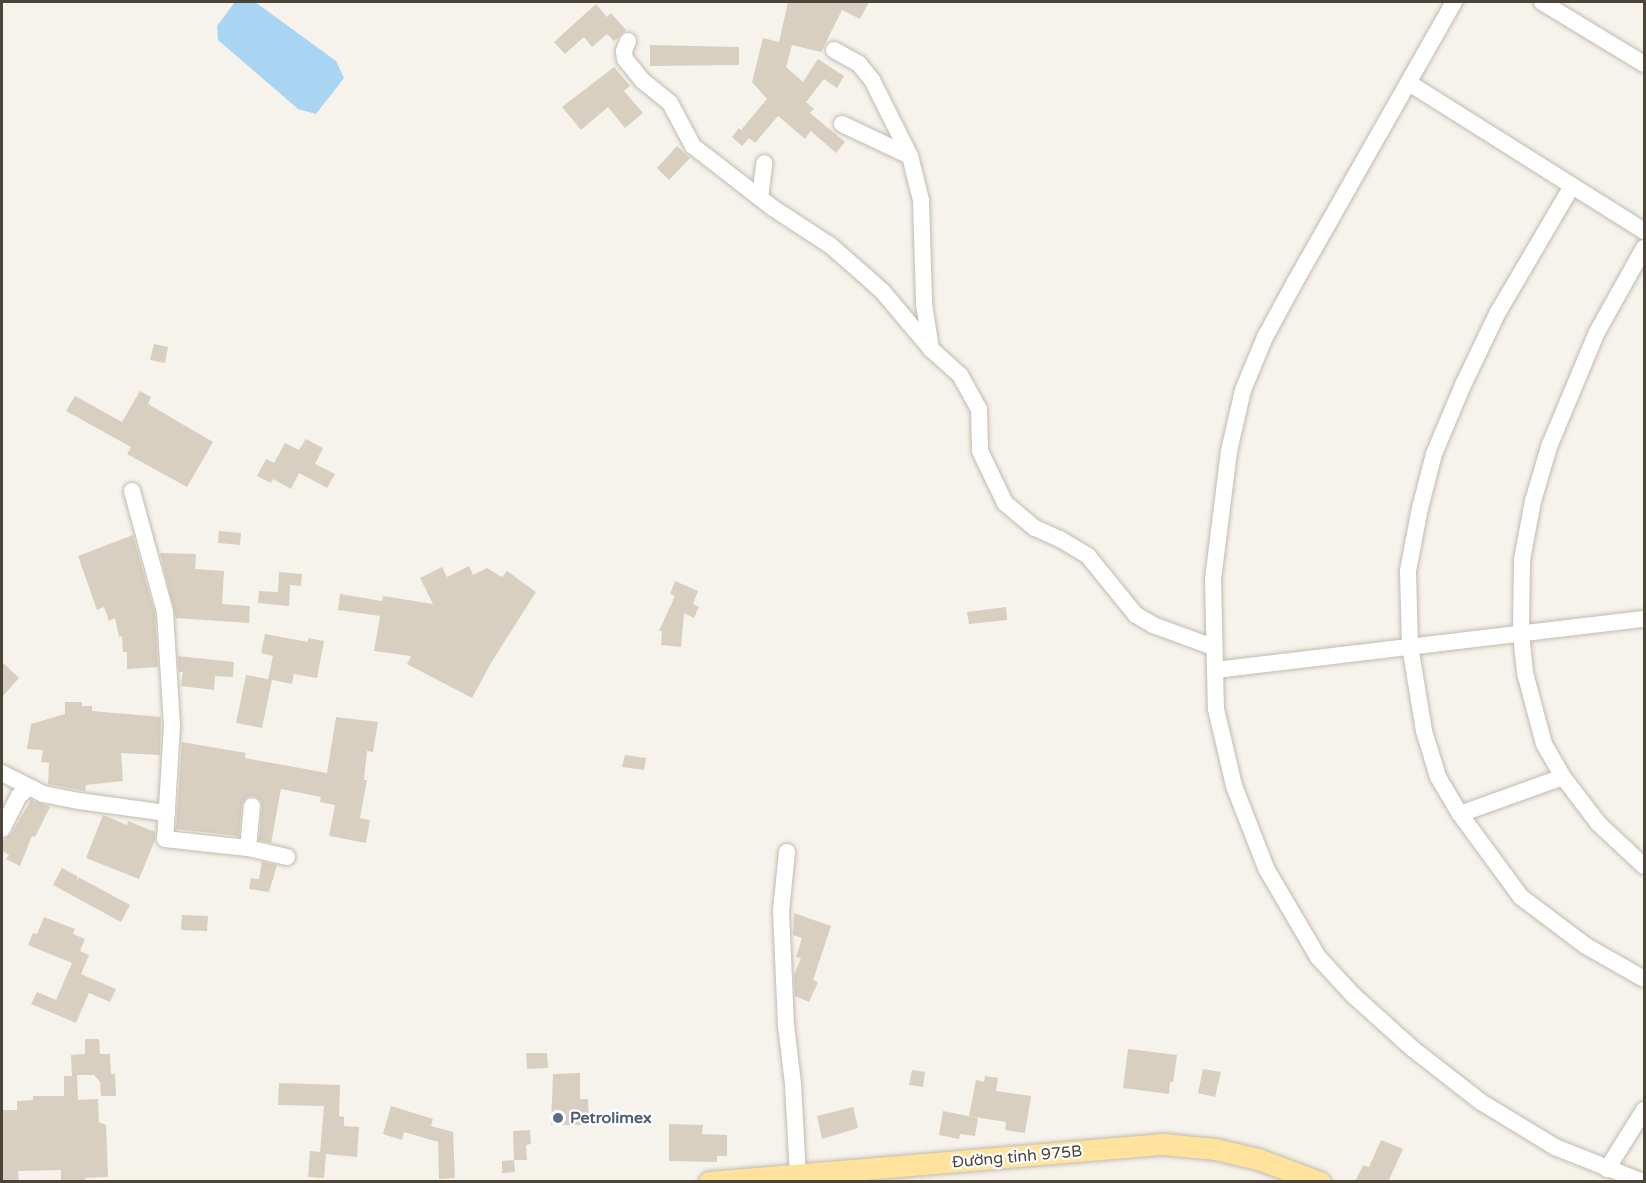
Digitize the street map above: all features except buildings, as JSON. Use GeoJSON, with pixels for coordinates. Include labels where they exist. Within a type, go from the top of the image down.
{"type":"FeatureCollection","features":[{"type":"Feature","properties":{"kind":"main road","name":"Đường tỉnh 975B"},"geometry":{"type":"LineString","coordinates":[[709,1182],[1163,1144],[1226,1151],[1258,1159],[1320,1182]]}},
{"type":"Feature","properties":{"kind":"street"},"geometry":{"type":"LineString","coordinates":[[1454,2],[1265,337],[1243,390],[1229,451],[1213,580],[1216,709],[1234,786],[1267,870],[1318,957],[1353,995],[1413,1049],[1481,1102],[1555,1147],[1643,1182]]}},
{"type":"Feature","properties":{"kind":"street"},"geometry":{"type":"LineString","coordinates":[[1542,2],[1644,64]]}},
{"type":"Feature","properties":{"kind":"street"},"geometry":{"type":"LineString","coordinates":[[628,41],[624,51],[626,59],[643,81],[670,103],[693,146],[760,198],[831,246],[862,273],[931,349],[960,375],[979,409],[980,450],[1005,503],[1035,528],[1060,539],[1088,556],[1123,602],[1137,615],[1153,625],[1213,647]]}},
{"type":"Feature","properties":{"kind":"street"},"geometry":{"type":"LineString","coordinates":[[834,50],[860,64],[872,80],[910,156],[921,200],[924,304],[931,349]]}},
{"type":"Feature","properties":{"kind":"street"},"geometry":{"type":"LineString","coordinates":[[1409,83],[1644,231]]}},
{"type":"Feature","properties":{"kind":"street"},"geometry":{"type":"LineString","coordinates":[[842,124],[910,156]]}},
{"type":"Feature","properties":{"kind":"street"},"geometry":{"type":"LineString","coordinates":[[760,198],[764,163]]}},
{"type":"Feature","properties":{"kind":"street"},"geometry":{"type":"LineString","coordinates":[[1572,186],[1498,312],[1463,385],[1434,454],[1420,508],[1408,571],[1410,646],[1424,731],[1438,777],[1460,814],[1521,897],[1586,946],[1644,980]]}},
{"type":"Feature","properties":{"kind":"street"},"geometry":{"type":"LineString","coordinates":[[1644,248],[1597,332],[1549,447],[1533,501],[1522,560],[1521,634],[1525,673],[1544,744],[1563,777],[1598,823],[1644,866]]}},
{"type":"Feature","properties":{"kind":"street"},"geometry":{"type":"LineString","coordinates":[[132,491],[165,612],[172,726],[165,839],[248,848],[287,857]]}},
{"type":"Feature","properties":{"kind":"street"},"geometry":{"type":"LineString","coordinates":[[1215,670],[1644,619]]}},
{"type":"Feature","properties":{"kind":"street"},"geometry":{"type":"LineString","coordinates":[[2,773],[44,794],[167,813]]}},
{"type":"Feature","properties":{"kind":"street"},"geometry":{"type":"LineString","coordinates":[[1460,814],[1563,777]]}},
{"type":"Feature","properties":{"kind":"street"},"geometry":{"type":"LineString","coordinates":[[2,829],[19,796],[29,787]]}},
{"type":"Feature","properties":{"kind":"street"},"geometry":{"type":"LineString","coordinates":[[248,848],[252,806]]}},
{"type":"Feature","properties":{"kind":"street"},"geometry":{"type":"LineString","coordinates":[[787,852],[782,911],[786,1025],[794,1084],[798,1175]]}},
{"type":"Feature","properties":{"kind":"street"},"geometry":{"type":"LineString","coordinates":[[1607,1169],[1644,1110]]}},
{"type":"Feature","properties":{"kind":"water"},"geometry":{"type":"Polygon","coordinates":[[[235,2],[255,2],[336,61],[344,78],[316,114],[298,109],[218,40],[217,26],[235,2]]]}},
{"type":"Feature","properties":{"kind":"place","name":"Petrolimex"},"geometry":{"type":"Point","coordinates":[558,1118]}}]}
